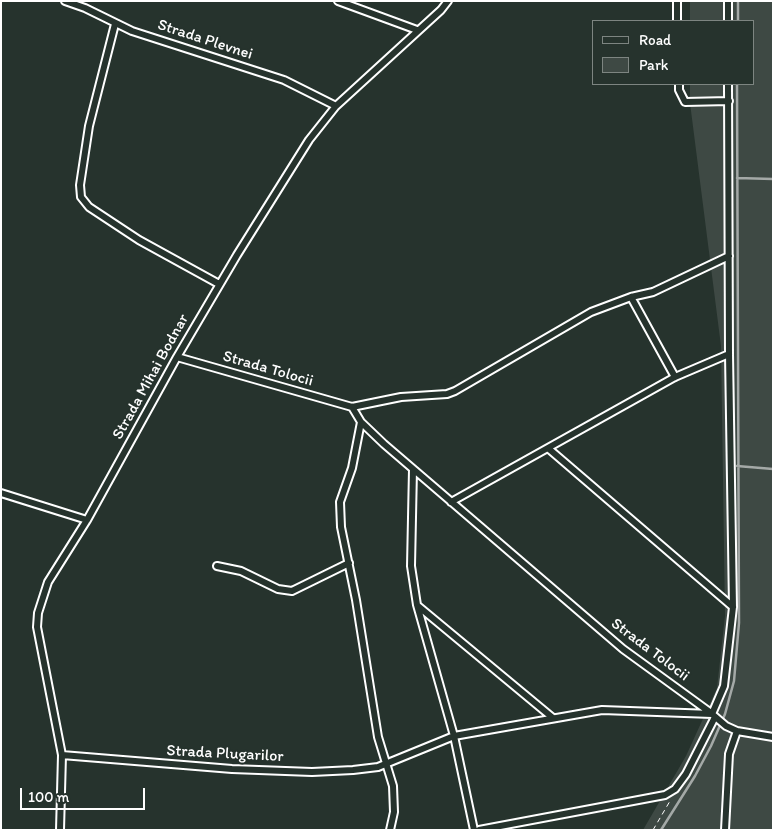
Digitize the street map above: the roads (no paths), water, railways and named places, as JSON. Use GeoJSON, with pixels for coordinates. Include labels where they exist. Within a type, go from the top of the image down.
{"type":"FeatureCollection","features":[{"type":"Feature","properties":{"kind":"street","name":"Strada Plevnei"},"geometry":{"type":"LineString","coordinates":[[65,1],[85,8],[115,24],[284,80],[336,106]]}},
{"type":"Feature","properties":{"kind":"street"},"geometry":{"type":"LineString","coordinates":[[338,1],[417,30]]}},
{"type":"Feature","properties":{"kind":"street","name":"Strada Mihai Bodnar"},"geometry":{"type":"LineString","coordinates":[[60,830],[62,756],[40,649],[38,613],[48,582],[87,520],[219,284],[309,140],[336,106],[441,10],[448,1]]}},
{"type":"Feature","properties":{"kind":"street"},"geometry":{"type":"LineString","coordinates":[[677,1],[677,20]]}},
{"type":"Feature","properties":{"kind":"street"},"geometry":{"type":"LineString","coordinates":[[728,1],[728,20]]}},
{"type":"Feature","properties":{"kind":"street"},"geometry":{"type":"LineString","coordinates":[[115,24],[89,126],[80,185],[81,197],[89,207],[139,240],[219,284]]}},
{"type":"Feature","properties":{"kind":"street"},"geometry":{"type":"LineString","coordinates":[[679,85],[679,90],[685,102],[728,101]]}},
{"type":"Feature","properties":{"kind":"street"},"geometry":{"type":"LineString","coordinates":[[480,830],[665,795],[675,789],[710,731],[715,717],[724,686],[733,607],[728,354],[728,85]]}},
{"type":"Feature","properties":{"kind":"street","name":"Strada Tolocii"},"geometry":{"type":"LineString","coordinates":[[177,357],[352,407],[401,397],[455,391],[591,312],[631,297],[661,289],[729,256]]}},
{"type":"Feature","properties":{"kind":"street"},"geometry":{"type":"LineString","coordinates":[[631,297],[675,377]]}},
{"type":"Feature","properties":{"kind":"street"},"geometry":{"type":"LineString","coordinates":[[451,502],[675,377],[728,354]]}},
{"type":"Feature","properties":{"kind":"street","name":"Strada Tolocii"},"geometry":{"type":"LineString","coordinates":[[352,407],[361,422],[413,469],[623,649],[726,726],[737,731],[773,737]]}},
{"type":"Feature","properties":{"kind":"street"},"geometry":{"type":"LineString","coordinates":[[361,422],[352,468],[340,502],[341,527],[349,563],[378,737],[392,786],[394,812],[390,830]]}},
{"type":"Feature","properties":{"kind":"street"},"geometry":{"type":"LineString","coordinates":[[548,449],[733,607]]}},
{"type":"Feature","properties":{"kind":"street"},"geometry":{"type":"LineString","coordinates":[[413,469],[411,566],[417,605],[454,736],[474,830]]}},
{"type":"Feature","properties":{"kind":"street"},"geometry":{"type":"LineString","coordinates":[[1,493],[87,520]]}},
{"type":"Feature","properties":{"kind":"street"},"geometry":{"type":"LineString","coordinates":[[217,566],[241,571],[278,589],[292,591],[349,563]]}},
{"type":"Feature","properties":{"kind":"street"},"geometry":{"type":"LineString","coordinates":[[417,605],[553,718]]}},
{"type":"Feature","properties":{"kind":"street"},"geometry":{"type":"LineString","coordinates":[[385,764],[454,736],[602,710],[715,717]]}},
{"type":"Feature","properties":{"kind":"street"},"geometry":{"type":"LineString","coordinates":[[725,830],[729,754],[737,731]]}},
{"type":"Feature","properties":{"kind":"street","name":"Strada Plugarilor"},"geometry":{"type":"LineString","coordinates":[[62,756],[232,769],[312,772],[368,769],[385,764]]}},
{"type":"Feature","properties":{"kind":"waterway"},"geometry":{"type":"LineString","coordinates":[[738,1],[738,20]]}},
{"type":"Feature","properties":{"kind":"waterway"},"geometry":{"type":"LineString","coordinates":[[661,830],[695,776],[711,746],[725,714],[734,681],[739,623],[737,85]]}},
{"type":"Feature","properties":{"kind":"waterway"},"geometry":{"type":"LineString","coordinates":[[737,178],[773,179]]}},
{"type":"Feature","properties":{"kind":"waterway"},"geometry":{"type":"LineString","coordinates":[[737,466],[773,469]]}}]}
